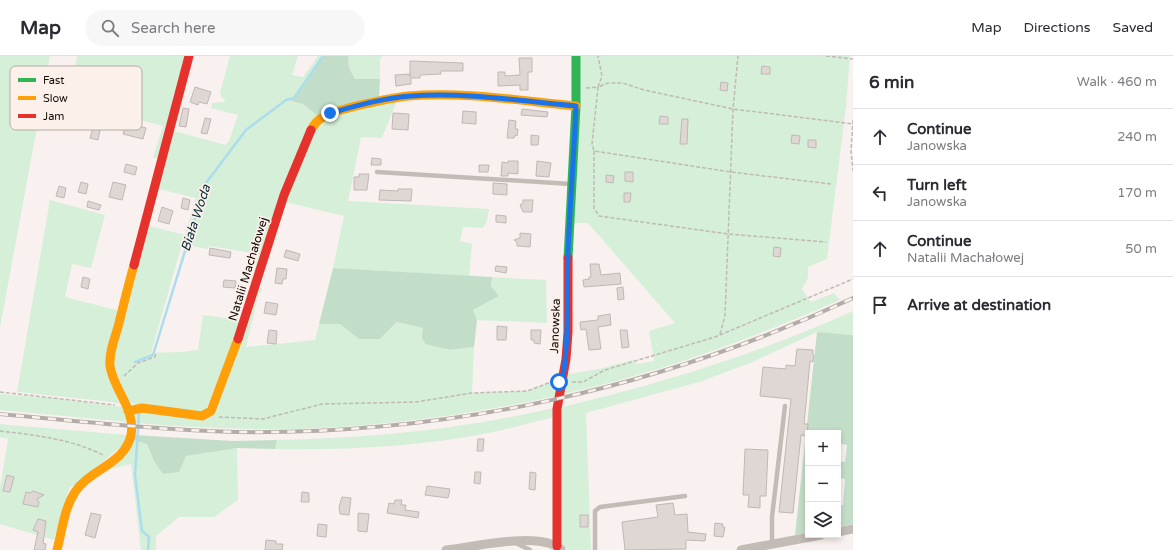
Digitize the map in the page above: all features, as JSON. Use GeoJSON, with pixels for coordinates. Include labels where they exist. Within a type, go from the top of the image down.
{"type":"FeatureCollection","features":[{"type":"Feature","properties":{"kind":"street"},"geometry":{"type":"LineString","coordinates":[[57,550],[69,504],[75,491],[85,480],[113,461],[125,449],[131,434],[132,422],[128,409],[111,374],[110,356],[189,56]]}},
{"type":"Feature","properties":{"kind":"street","name":"Janowska"},"geometry":{"type":"LineString","coordinates":[[559,548],[557,409],[566,359],[568,332],[568,253],[573,184],[576,56]]}},
{"type":"Feature","properties":{"kind":"street","name":"Natalii Machałowej"},"geometry":{"type":"LineString","coordinates":[[209,412],[216,400],[232,350],[241,333],[262,258],[284,195],[315,122],[330,113],[381,100],[435,94],[576,106]]}},
{"type":"Feature","properties":{"kind":"street"},"geometry":{"type":"LineString","coordinates":[[128,409],[142,408],[202,416],[209,412]]}},
{"type":"Feature","properties":{"kind":"street"},"geometry":{"type":"LineString","coordinates":[[841,531],[853,529]]}},
{"type":"Feature","properties":{"kind":"street"},"geometry":{"type":"LineString","coordinates":[[741,550],[805,538]]}},
{"type":"Feature","properties":{"kind":"street"},"geometry":{"type":"LineString","coordinates":[[446,550],[513,542],[542,542],[559,548]]}},
{"type":"Feature","properties":{"kind":"lane"},"geometry":{"type":"LineString","coordinates":[[377,172],[573,184]]}},
{"type":"Feature","properties":{"kind":"lane"},"geometry":{"type":"LineString","coordinates":[[772,544],[772,517],[785,406]]}},
{"type":"Feature","properties":{"kind":"lane"},"geometry":{"type":"LineString","coordinates":[[595,550],[595,511],[600,507],[685,496]]}},
{"type":"Feature","properties":{"kind":"lane"},"geometry":{"type":"LineString","coordinates":[[513,542],[530,550]]}},
{"type":"Feature","properties":{"kind":"path"},"geometry":{"type":"LineString","coordinates":[[598,56],[602,76],[598,87],[592,144],[594,151],[594,208],[599,216],[728,234],[826,242]]}},
{"type":"Feature","properties":{"kind":"path"},"geometry":{"type":"LineString","coordinates":[[720,334],[725,316],[733,109],[738,56]]}},
{"type":"Feature","properties":{"kind":"path"},"geometry":{"type":"LineString","coordinates":[[826,56],[853,59]]}},
{"type":"Feature","properties":{"kind":"path"},"geometry":{"type":"LineString","coordinates":[[576,89],[598,87],[608,83],[623,83],[644,90],[733,109],[853,124]]}},
{"type":"Feature","properties":{"kind":"path"},"geometry":{"type":"LineString","coordinates":[[853,120],[851,151],[853,171]]}},
{"type":"Feature","properties":{"kind":"path"},"geometry":{"type":"LineString","coordinates":[[594,151],[731,172],[831,184]]}},
{"type":"Feature","properties":{"kind":"path"},"geometry":{"type":"LineString","coordinates":[[209,412],[212,416],[216,417],[263,419],[322,404],[416,402],[472,393],[527,391],[550,382],[582,382],[605,370],[697,343],[853,279]]}},
{"type":"Feature","properties":{"kind":"path"},"geometry":{"type":"LineString","coordinates":[[118,390],[122,378],[130,369],[155,356],[156,353]]}},
{"type":"Feature","properties":{"kind":"path"},"geometry":{"type":"LineString","coordinates":[[0,392],[95,401],[128,409]]}},
{"type":"Feature","properties":{"kind":"path"},"geometry":{"type":"LineString","coordinates":[[0,431],[42,436],[91,449],[113,461]]}},
{"type":"Feature","properties":{"kind":"green space"},"geometry":{"type":"Polygon","coordinates":[[[0,56],[50,56],[48,66],[10,66],[10,130],[36,130],[0,328],[0,56]]]}},
{"type":"Feature","properties":{"kind":"green space"},"geometry":{"type":"Polygon","coordinates":[[[77,56],[186,56],[158,159],[153,157],[163,126],[142,120],[142,66],[75,66],[77,56]]]}},
{"type":"Feature","properties":{"kind":"green space"},"geometry":{"type":"Polygon","coordinates":[[[230,56],[298,56],[292,75],[303,77],[318,56],[323,56],[291,101],[303,104],[318,116],[239,331],[205,412],[134,404],[129,401],[112,365],[171,130],[225,145],[229,141],[238,115],[211,108],[212,103],[224,102],[225,99],[222,98],[220,93],[230,56]],[[159,189],[149,226],[185,235],[196,198],[159,189]],[[182,244],[151,353],[198,350],[203,315],[240,320],[259,254],[209,246],[208,249],[182,244]]]}},
{"type":"Feature","properties":{"kind":"green space"},"geometry":{"type":"Polygon","coordinates":[[[323,56],[348,56],[349,68],[355,79],[380,79],[379,97],[318,116],[303,104],[291,101],[323,56]]]}},
{"type":"Feature","properties":{"kind":"green space"},"geometry":{"type":"Polygon","coordinates":[[[348,56],[383,56],[380,58],[380,79],[355,79],[349,68],[348,56]]]}},
{"type":"Feature","properties":{"kind":"green space"},"geometry":{"type":"Polygon","coordinates":[[[580,56],[850,56],[846,106],[827,259],[808,267],[808,278],[802,289],[811,302],[834,293],[840,300],[704,354],[599,386],[563,394],[568,374],[599,369],[632,360],[637,364],[654,361],[649,331],[675,323],[588,223],[574,223],[580,56]]]}},
{"type":"Feature","properties":{"kind":"green space"},"geometry":{"type":"Polygon","coordinates":[[[397,100],[382,138],[361,137],[348,201],[489,209],[487,221],[483,228],[463,227],[460,241],[472,244],[469,276],[333,268],[344,216],[285,202],[260,279],[259,287],[262,288],[261,293],[259,293],[246,347],[315,340],[319,324],[340,324],[359,339],[380,339],[397,322],[424,328],[422,338],[425,344],[450,350],[474,347],[472,393],[527,391],[551,382],[559,383],[556,396],[491,409],[425,419],[359,426],[253,429],[135,423],[134,413],[142,409],[201,418],[212,413],[220,399],[234,356],[242,339],[285,195],[317,123],[332,114],[397,100]]]}},
{"type":"Feature","properties":{"kind":"green space"},"geometry":{"type":"Polygon","coordinates":[[[50,200],[105,215],[91,268],[72,264],[65,297],[120,311],[107,358],[122,404],[17,392],[50,200]]]}},
{"type":"Feature","properties":{"kind":"green space"},"geometry":{"type":"Polygon","coordinates":[[[333,268],[492,277],[491,286],[499,296],[473,310],[477,320],[474,347],[450,350],[425,344],[422,338],[423,328],[397,322],[380,339],[359,339],[340,324],[319,324],[333,268]]]}},
{"type":"Feature","properties":{"kind":"green space"},"geometry":{"type":"Polygon","coordinates":[[[492,277],[546,280],[547,323],[477,320],[473,310],[499,296],[491,286],[492,277]]]}},
{"type":"Feature","properties":{"kind":"green space"},"geometry":{"type":"Polygon","coordinates":[[[853,311],[853,335],[817,332],[750,363],[699,382],[586,413],[591,550],[568,550],[562,544],[562,407],[673,378],[710,366],[746,354],[853,311]]]}},
{"type":"Feature","properties":{"kind":"green space"},"geometry":{"type":"Polygon","coordinates":[[[817,332],[853,335],[853,524],[841,526],[841,505],[843,505],[845,479],[841,478],[841,461],[845,462],[847,445],[841,444],[841,430],[806,430],[817,332]]]}},
{"type":"Feature","properties":{"kind":"green space"},"geometry":{"type":"Polygon","coordinates":[[[0,394],[50,398],[123,407],[128,422],[0,410],[0,394]]]}},
{"type":"Feature","properties":{"kind":"green space"},"geometry":{"type":"Polygon","coordinates":[[[554,408],[554,417],[504,430],[435,442],[382,447],[275,449],[277,440],[382,435],[485,422],[554,408]]]}},
{"type":"Feature","properties":{"kind":"green space"},"geometry":{"type":"Polygon","coordinates":[[[0,424],[126,435],[124,444],[74,486],[70,487],[54,540],[0,524],[0,488],[8,439],[0,437],[0,424]]]}},
{"type":"Feature","properties":{"kind":"green space"},"geometry":{"type":"Polygon","coordinates":[[[134,435],[233,441],[277,440],[275,449],[237,448],[186,456],[179,472],[163,474],[154,461],[147,444],[133,440],[134,435]]]}},
{"type":"Feature","properties":{"kind":"green space"},"geometry":{"type":"Polygon","coordinates":[[[133,440],[147,444],[154,461],[179,472],[186,456],[237,448],[238,500],[214,517],[179,517],[156,536],[156,550],[141,550],[131,464],[110,469],[133,440]]]}},
{"type":"Feature","properties":{"kind":"green space"},"geometry":{"type":"Polygon","coordinates":[[[805,443],[805,533],[795,535],[805,443]]]}},
{"type":"Feature","properties":{"kind":"building"},"geometry":{"type":"Polygon","coordinates":[[[519,58],[532,58],[532,72],[528,72],[528,90],[520,90],[520,85],[498,86],[498,72],[505,72],[505,76],[520,75],[519,58]]]}},
{"type":"Feature","properties":{"kind":"building"},"geometry":{"type":"Polygon","coordinates":[[[410,61],[463,63],[463,71],[441,71],[441,74],[420,75],[420,78],[411,78],[411,84],[396,86],[395,75],[410,74],[410,61]]]}},
{"type":"Feature","properties":{"kind":"building"},"geometry":{"type":"Polygon","coordinates":[[[762,66],[770,67],[770,74],[761,74],[762,66]]]}},
{"type":"Feature","properties":{"kind":"building"},"geometry":{"type":"Polygon","coordinates":[[[721,82],[728,83],[727,91],[720,90],[721,82]]]}},
{"type":"Feature","properties":{"kind":"building"},"geometry":{"type":"Polygon","coordinates":[[[195,87],[211,92],[207,104],[199,102],[198,105],[190,102],[195,87]]]}},
{"type":"Feature","properties":{"kind":"building"},"geometry":{"type":"Polygon","coordinates":[[[183,108],[189,109],[186,127],[179,126],[183,108]]]}},
{"type":"Feature","properties":{"kind":"building"},"geometry":{"type":"Polygon","coordinates":[[[522,109],[548,112],[547,117],[521,115],[522,109]]]}},
{"type":"Feature","properties":{"kind":"building"},"geometry":{"type":"Polygon","coordinates":[[[463,111],[476,112],[476,124],[462,123],[463,111]]]}},
{"type":"Feature","properties":{"kind":"building"},"geometry":{"type":"Polygon","coordinates":[[[393,113],[409,114],[408,130],[392,129],[393,113]]]}},
{"type":"Feature","properties":{"kind":"building"},"geometry":{"type":"Polygon","coordinates":[[[660,116],[668,117],[668,124],[659,124],[660,116]]]}},
{"type":"Feature","properties":{"kind":"building"},"geometry":{"type":"Polygon","coordinates":[[[205,118],[211,119],[207,134],[201,133],[205,118]]]}},
{"type":"Feature","properties":{"kind":"building"},"geometry":{"type":"Polygon","coordinates":[[[682,119],[688,119],[687,144],[680,144],[682,119]]]}},
{"type":"Feature","properties":{"kind":"building"},"geometry":{"type":"Polygon","coordinates":[[[509,120],[516,121],[515,129],[518,129],[517,136],[515,135],[514,138],[507,138],[509,120]]]}},
{"type":"Feature","properties":{"kind":"building"},"geometry":{"type":"Polygon","coordinates":[[[142,127],[146,128],[143,139],[123,134],[124,130],[142,130],[142,127]]]}},
{"type":"Feature","properties":{"kind":"building"},"geometry":{"type":"Polygon","coordinates":[[[92,130],[100,130],[98,140],[90,138],[92,130]]]}},
{"type":"Feature","properties":{"kind":"building"},"geometry":{"type":"Polygon","coordinates":[[[531,135],[539,136],[538,145],[531,145],[531,135]]]}},
{"type":"Feature","properties":{"kind":"building"},"geometry":{"type":"Polygon","coordinates":[[[792,135],[800,136],[799,144],[791,143],[792,135]]]}},
{"type":"Feature","properties":{"kind":"building"},"geometry":{"type":"Polygon","coordinates":[[[808,140],[816,140],[816,148],[808,147],[808,140]]]}},
{"type":"Feature","properties":{"kind":"building"},"geometry":{"type":"Polygon","coordinates":[[[372,158],[381,159],[381,165],[371,165],[372,158]]]}},
{"type":"Feature","properties":{"kind":"building"},"geometry":{"type":"Polygon","coordinates":[[[508,161],[518,161],[518,174],[508,173],[508,176],[501,176],[502,162],[508,163],[508,161]]]}},
{"type":"Feature","properties":{"kind":"building"},"geometry":{"type":"Polygon","coordinates":[[[537,161],[551,163],[549,177],[536,176],[537,161]]]}},
{"type":"Feature","properties":{"kind":"building"},"geometry":{"type":"Polygon","coordinates":[[[126,164],[137,167],[135,175],[124,172],[126,164]]]}},
{"type":"Feature","properties":{"kind":"building"},"geometry":{"type":"Polygon","coordinates":[[[479,165],[489,165],[488,172],[479,172],[479,165]]]}},
{"type":"Feature","properties":{"kind":"building"},"geometry":{"type":"Polygon","coordinates":[[[625,172],[633,172],[633,182],[625,181],[625,172]]]}},
{"type":"Feature","properties":{"kind":"building"},"geometry":{"type":"Polygon","coordinates":[[[359,174],[369,174],[367,190],[354,190],[354,177],[359,177],[359,174]]]}},
{"type":"Feature","properties":{"kind":"building"},"geometry":{"type":"Polygon","coordinates":[[[606,175],[614,176],[613,183],[606,182],[606,175]]]}},
{"type":"Feature","properties":{"kind":"building"},"geometry":{"type":"Polygon","coordinates":[[[81,182],[88,184],[86,194],[78,192],[81,182]]]}},
{"type":"Feature","properties":{"kind":"building"},"geometry":{"type":"Polygon","coordinates":[[[113,182],[126,185],[122,200],[109,197],[113,182]]]}},
{"type":"Feature","properties":{"kind":"building"},"geometry":{"type":"Polygon","coordinates":[[[493,183],[507,184],[507,195],[493,194],[493,183]]]}},
{"type":"Feature","properties":{"kind":"building"},"geometry":{"type":"Polygon","coordinates":[[[59,186],[66,188],[64,198],[56,196],[59,186]]]}},
{"type":"Feature","properties":{"kind":"building"},"geometry":{"type":"Polygon","coordinates":[[[398,189],[412,189],[411,201],[379,200],[380,190],[398,191],[398,189]]]}},
{"type":"Feature","properties":{"kind":"building"},"geometry":{"type":"Polygon","coordinates":[[[624,193],[631,193],[630,202],[624,202],[624,193]]]}},
{"type":"Feature","properties":{"kind":"building"},"geometry":{"type":"Polygon","coordinates":[[[183,198],[190,200],[188,210],[181,208],[183,198]]]}},
{"type":"Feature","properties":{"kind":"building"},"geometry":{"type":"Polygon","coordinates":[[[523,200],[533,200],[532,212],[523,212],[520,205],[523,203],[523,200]]]}},
{"type":"Feature","properties":{"kind":"building"},"geometry":{"type":"Polygon","coordinates":[[[88,201],[101,205],[99,210],[87,207],[88,201]]]}},
{"type":"Feature","properties":{"kind":"building"},"geometry":{"type":"Polygon","coordinates":[[[162,207],[173,211],[169,224],[158,221],[162,207]]]}},
{"type":"Feature","properties":{"kind":"building"},"geometry":{"type":"Polygon","coordinates":[[[496,215],[506,216],[506,223],[496,222],[496,215]]]}},
{"type":"Feature","properties":{"kind":"building"},"geometry":{"type":"Polygon","coordinates":[[[520,233],[531,234],[530,247],[517,246],[517,242],[514,240],[520,238],[520,233]]]}},
{"type":"Feature","properties":{"kind":"building"},"geometry":{"type":"Polygon","coordinates":[[[774,247],[781,248],[780,257],[773,256],[774,247]]]}},
{"type":"Feature","properties":{"kind":"building"},"geometry":{"type":"Polygon","coordinates":[[[210,248],[231,252],[230,258],[209,255],[210,248]]]}},
{"type":"Feature","properties":{"kind":"building"},"geometry":{"type":"Polygon","coordinates":[[[286,250],[300,254],[298,261],[284,257],[286,250]]]}},
{"type":"Feature","properties":{"kind":"building"},"geometry":{"type":"Polygon","coordinates":[[[590,264],[599,264],[601,275],[620,273],[621,284],[584,287],[583,280],[591,277],[590,264]]]}},
{"type":"Feature","properties":{"kind":"building"},"geometry":{"type":"Polygon","coordinates":[[[496,266],[507,267],[506,273],[495,271],[496,266]]]}},
{"type":"Feature","properties":{"kind":"building"},"geometry":{"type":"Polygon","coordinates":[[[277,268],[287,269],[286,279],[283,279],[282,284],[275,283],[277,268]]]}},
{"type":"Feature","properties":{"kind":"building"},"geometry":{"type":"Polygon","coordinates":[[[83,277],[90,279],[88,289],[81,287],[83,277]]]}},
{"type":"Feature","properties":{"kind":"building"},"geometry":{"type":"Polygon","coordinates":[[[224,280],[236,281],[235,288],[223,287],[224,280]]]}},
{"type":"Feature","properties":{"kind":"building"},"geometry":{"type":"Polygon","coordinates":[[[623,287],[624,299],[618,300],[617,288],[623,287]]]}},
{"type":"Feature","properties":{"kind":"building"},"geometry":{"type":"Polygon","coordinates":[[[266,302],[278,304],[276,315],[264,313],[266,302]]]}},
{"type":"Feature","properties":{"kind":"building"},"geometry":{"type":"Polygon","coordinates":[[[610,314],[611,325],[598,327],[601,349],[589,350],[586,329],[581,330],[580,322],[598,320],[598,316],[610,314]]]}},
{"type":"Feature","properties":{"kind":"building"},"geometry":{"type":"Polygon","coordinates":[[[497,326],[507,327],[506,340],[497,340],[497,326]]]}},
{"type":"Feature","properties":{"kind":"building"},"geometry":{"type":"Polygon","coordinates":[[[269,330],[277,331],[276,344],[267,343],[269,330]]]}},
{"type":"Feature","properties":{"kind":"building"},"geometry":{"type":"Polygon","coordinates":[[[531,330],[541,330],[540,344],[534,343],[534,340],[531,340],[531,330]]]}},
{"type":"Feature","properties":{"kind":"building"},"geometry":{"type":"Polygon","coordinates":[[[620,330],[627,330],[629,347],[622,348],[620,330]]]}},
{"type":"Feature","properties":{"kind":"building"},"geometry":{"type":"Polygon","coordinates":[[[797,349],[813,350],[813,362],[810,361],[804,424],[808,424],[808,430],[805,430],[805,436],[801,435],[793,513],[779,512],[791,399],[760,396],[763,367],[786,369],[786,365],[795,366],[797,349]]]}},
{"type":"Feature","properties":{"kind":"building"},"geometry":{"type":"Polygon","coordinates":[[[478,439],[484,439],[483,451],[477,451],[478,439]]]}},
{"type":"Feature","properties":{"kind":"building"},"geometry":{"type":"Polygon","coordinates":[[[745,449],[768,450],[766,496],[760,496],[760,508],[748,507],[749,495],[743,495],[745,449]]]}},
{"type":"Feature","properties":{"kind":"building"},"geometry":{"type":"Polygon","coordinates":[[[475,472],[481,472],[480,484],[474,483],[475,472]]]}},
{"type":"Feature","properties":{"kind":"building"},"geometry":{"type":"Polygon","coordinates":[[[530,472],[536,473],[535,490],[529,489],[530,472]]]}},
{"type":"Feature","properties":{"kind":"building"},"geometry":{"type":"Polygon","coordinates":[[[7,475],[14,477],[10,492],[3,491],[7,475]]]}},
{"type":"Feature","properties":{"kind":"building"},"geometry":{"type":"Polygon","coordinates":[[[427,486],[450,489],[448,498],[425,495],[427,486]]]}},
{"type":"Feature","properties":{"kind":"building"},"geometry":{"type":"Polygon","coordinates":[[[33,491],[44,495],[37,499],[39,502],[38,507],[23,504],[26,492],[30,493],[33,491]]]}},
{"type":"Feature","properties":{"kind":"building"},"geometry":{"type":"Polygon","coordinates":[[[302,492],[309,493],[309,502],[301,502],[302,492]]]}},
{"type":"Feature","properties":{"kind":"building"},"geometry":{"type":"Polygon","coordinates":[[[342,497],[351,498],[349,515],[340,514],[339,507],[342,497]]]}},
{"type":"Feature","properties":{"kind":"building"},"geometry":{"type":"Polygon","coordinates":[[[395,500],[402,500],[401,505],[406,505],[405,510],[419,512],[418,518],[387,513],[389,503],[394,504],[395,500]]]}},
{"type":"Feature","properties":{"kind":"building"},"geometry":{"type":"Polygon","coordinates":[[[673,503],[675,515],[687,514],[688,532],[706,534],[705,541],[686,540],[686,549],[625,550],[622,522],[658,517],[656,505],[673,503]]]}},
{"type":"Feature","properties":{"kind":"building"},"geometry":{"type":"Polygon","coordinates":[[[91,513],[101,515],[95,538],[85,535],[91,513]]]}},
{"type":"Feature","properties":{"kind":"building"},"geometry":{"type":"Polygon","coordinates":[[[358,513],[369,514],[367,532],[358,531],[358,513]]]}},
{"type":"Feature","properties":{"kind":"building"},"geometry":{"type":"Polygon","coordinates":[[[580,515],[588,515],[588,527],[580,527],[580,515]]]}},
{"type":"Feature","properties":{"kind":"building"},"geometry":{"type":"Polygon","coordinates":[[[38,519],[46,521],[43,543],[46,544],[45,550],[34,550],[38,532],[33,530],[38,519]]]}},
{"type":"Feature","properties":{"kind":"building"},"geometry":{"type":"Polygon","coordinates":[[[715,523],[723,524],[722,527],[725,527],[723,537],[714,536],[715,523]]]}},
{"type":"Feature","properties":{"kind":"building"},"geometry":{"type":"Polygon","coordinates":[[[318,524],[327,525],[326,537],[317,536],[318,524]]]}},
{"type":"Feature","properties":{"kind":"building"},"geometry":{"type":"Polygon","coordinates":[[[266,540],[276,541],[276,544],[283,544],[282,550],[265,550],[266,540]]]}},
{"type":"Feature","properties":{"kind":"waterway","name":"Biała Woda"},"geometry":{"type":"LineString","coordinates":[[135,362],[153,355],[206,183],[246,130],[286,100],[294,98],[323,56]]}},
{"type":"Feature","properties":{"kind":"waterway","name":"Biała Woda"},"geometry":{"type":"LineString","coordinates":[[139,413],[135,475],[142,531],[149,537],[148,550]]}},
{"type":"Feature","properties":{"kind":"railway"},"geometry":{"type":"LineString","coordinates":[[0,414],[147,427],[236,432],[316,431],[396,425],[474,415],[552,400],[629,381],[705,357],[780,330],[853,298]]}},
{"type":"Feature","properties":{"kind":"traffic: fast"},"geometry":{"type":"LineString","coordinates":[[568,258],[576,106],[576,56]]}},
{"type":"Feature","properties":{"kind":"traffic: slow"},"geometry":{"type":"LineString","coordinates":[[311,130],[318,120],[328,114],[352,107],[408,96],[471,96],[576,106]]}},
{"type":"Feature","properties":{"kind":"traffic: slow"},"geometry":{"type":"LineString","coordinates":[[57,550],[68,506],[75,492],[89,477],[115,460],[122,453],[131,435],[132,426],[130,416],[112,375],[110,356],[134,265]]}},
{"type":"Feature","properties":{"kind":"traffic: slow"},"geometry":{"type":"LineString","coordinates":[[128,411],[142,408],[202,416],[211,411],[238,339]]}},
{"type":"Feature","properties":{"kind":"traffic: jam"},"geometry":{"type":"LineString","coordinates":[[134,265],[189,56]]}},
{"type":"Feature","properties":{"kind":"traffic: jam"},"geometry":{"type":"LineString","coordinates":[[238,339],[284,195],[311,130]]}},
{"type":"Feature","properties":{"kind":"traffic: jam"},"geometry":{"type":"LineString","coordinates":[[557,546],[557,409],[566,359],[568,332],[568,258]]}},
{"type":"Feature","properties":{"kind":"route"},"geometry":{"type":"LineString","coordinates":[[330,113],[381,100],[435,94],[576,106],[571,224],[568,253],[568,332],[566,359],[562,382],[559,382]]}}]}
